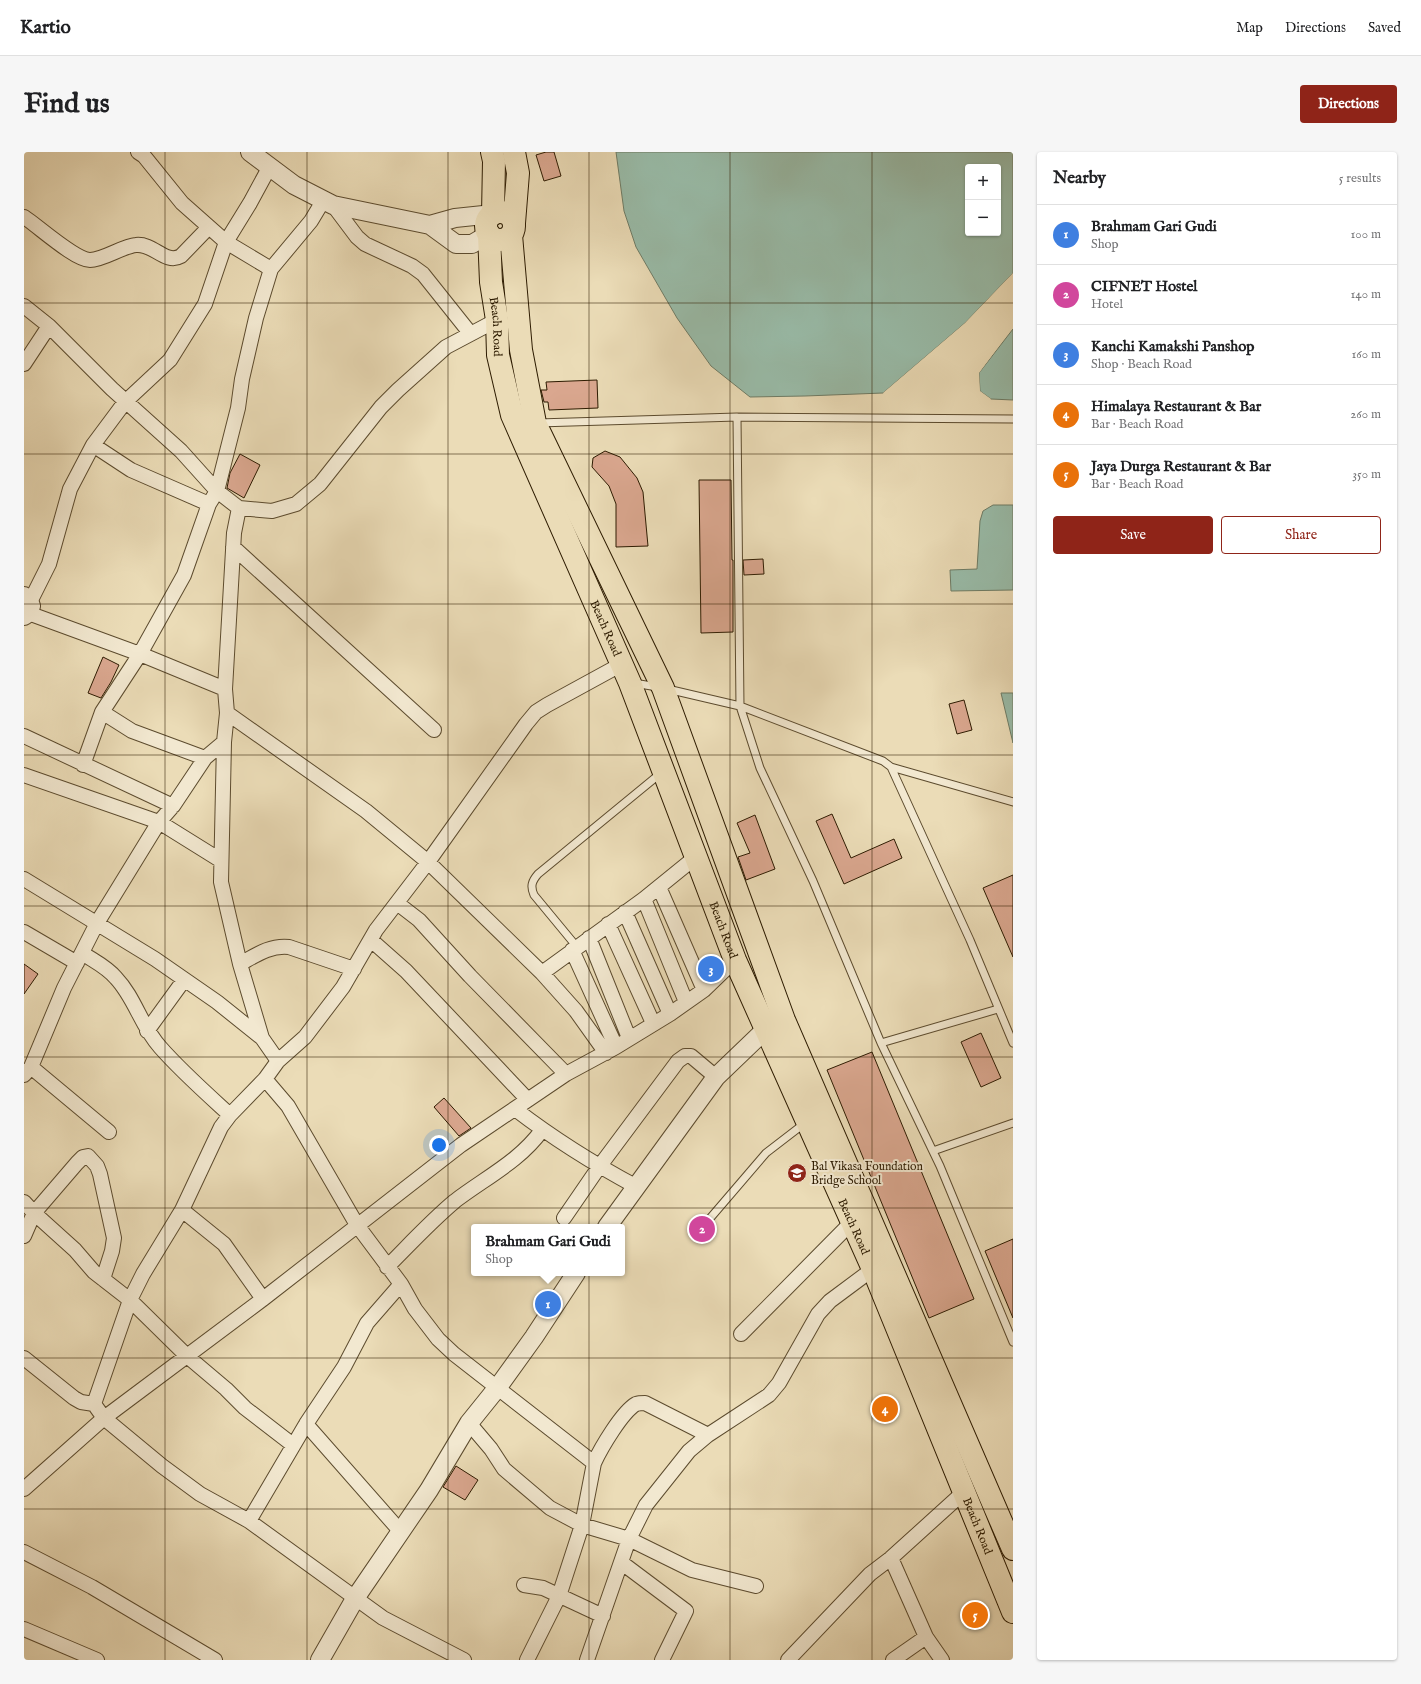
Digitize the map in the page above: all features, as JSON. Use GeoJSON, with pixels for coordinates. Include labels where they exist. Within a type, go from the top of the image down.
{"type":"FeatureCollection","features":[{"type":"Feature","properties":{"kind":"main road","name":"Beach Road"},"geometry":{"type":"LineString","coordinates":[[492,152],[494,161],[491,224],[491,282],[497,320],[498,355],[512,415],[626,673],[735,960],[873,1269],[946,1449],[965,1491],[1013,1612]]}},
{"type":"Feature","properties":{"kind":"main road","name":"Beach Road"},"geometry":{"type":"LineString","coordinates":[[514,152],[518,173],[513,229],[522,350],[536,423],[663,688],[784,1020],[1013,1549]]}},
{"type":"Feature","properties":{"kind":"main road"},"geometry":{"type":"LineString","coordinates":[[491,224],[497,213],[506,213],[513,229]]}},
{"type":"Feature","properties":{"kind":"main road"},"geometry":{"type":"LineString","coordinates":[[946,1449],[966,1440]]}},
{"type":"Feature","properties":{"kind":"street"},"geometry":{"type":"LineString","coordinates":[[138,152],[144,156],[182,203],[226,242],[271,269]]}},
{"type":"Feature","properties":{"kind":"street"},"geometry":{"type":"LineString","coordinates":[[250,152],[269,168],[294,185],[328,203],[430,224],[455,218],[491,224]]}},
{"type":"Feature","properties":{"kind":"street"},"geometry":{"type":"LineString","coordinates":[[225,689],[27,607],[49,564],[70,489],[93,445],[126,402],[170,360],[205,304],[226,242],[269,168]]}},
{"type":"Feature","properties":{"kind":"street"},"geometry":{"type":"LineString","coordinates":[[83,765],[102,712],[140,654],[184,575],[209,504],[217,491],[238,408],[242,379],[256,318],[271,269],[328,203]]}},
{"type":"Feature","properties":{"kind":"street"},"geometry":{"type":"LineString","coordinates":[[328,203],[357,237],[365,244],[412,266],[423,274],[470,333]]}},
{"type":"Feature","properties":{"kind":"street"},"geometry":{"type":"LineString","coordinates":[[24,217],[73,254],[90,260],[137,244],[149,247],[169,258],[175,259],[181,256],[209,227]]}},
{"type":"Feature","properties":{"kind":"street"},"geometry":{"type":"LineString","coordinates":[[430,224],[456,244],[472,244],[491,224]]}},
{"type":"Feature","properties":{"kind":"street"},"geometry":{"type":"LineString","coordinates":[[27,311],[49,326],[126,402],[181,451],[217,491],[239,508],[272,511],[296,504],[320,484],[381,407],[446,347],[497,320]]}},
{"type":"Feature","properties":{"kind":"street"},"geometry":{"type":"LineString","coordinates":[[24,364],[49,326]]}},
{"type":"Feature","properties":{"kind":"street"},"geometry":{"type":"LineString","coordinates":[[93,445],[131,470],[209,504]]}},
{"type":"Feature","properties":{"kind":"street"},"geometry":{"type":"LineString","coordinates":[[239,508],[234,533],[225,689],[227,713],[224,742],[220,860],[221,882],[240,964],[262,1038]]}},
{"type":"Feature","properties":{"kind":"street"},"geometry":{"type":"LineString","coordinates":[[233,547],[434,730]]}},
{"type":"Feature","properties":{"kind":"street"},"geometry":{"type":"LineString","coordinates":[[94,1404],[130,1300],[143,1274],[182,1210],[221,1127],[230,1115],[265,1079],[278,1061],[305,1037],[354,969],[371,940],[397,903],[536,712],[626,673]]}},
{"type":"Feature","properties":{"kind":"street"},"geometry":{"type":"LineString","coordinates":[[102,712],[132,731],[204,758]]}},
{"type":"Feature","properties":{"kind":"street"},"geometry":{"type":"LineString","coordinates":[[227,713],[366,810],[428,862],[542,973],[611,1050]]}},
{"type":"Feature","properties":{"kind":"street"},"geometry":{"type":"LineString","coordinates":[[24,736],[173,806]]}},
{"type":"Feature","properties":{"kind":"street"},"geometry":{"type":"LineString","coordinates":[[109,1132],[28,1071],[64,988],[97,924],[159,822],[173,806],[204,758],[224,742]]}},
{"type":"Feature","properties":{"kind":"street"},"geometry":{"type":"LineString","coordinates":[[24,775],[159,822],[220,860]]}},
{"type":"Feature","properties":{"kind":"street"},"geometry":{"type":"LineString","coordinates":[[542,973],[574,948],[644,899],[696,856]]}},
{"type":"Feature","properties":{"kind":"street"},"geometry":{"type":"LineString","coordinates":[[24,879],[155,959],[217,1002],[262,1038],[278,1061]]}},
{"type":"Feature","properties":{"kind":"street"},"geometry":{"type":"LineString","coordinates":[[659,887],[704,990]]}},
{"type":"Feature","properties":{"kind":"street"},"geometry":{"type":"LineString","coordinates":[[644,899],[686,1002]]}},
{"type":"Feature","properties":{"kind":"street"},"geometry":{"type":"LineString","coordinates":[[397,903],[420,920],[470,976],[566,1074]]}},
{"type":"Feature","properties":{"kind":"street"},"geometry":{"type":"LineString","coordinates":[[625,912],[670,1014]]}},
{"type":"Feature","properties":{"kind":"street"},"geometry":{"type":"LineString","coordinates":[[608,924],[653,1023]]}},
{"type":"Feature","properties":{"kind":"street"},"geometry":{"type":"LineString","coordinates":[[24,932],[110,971],[118,979],[147,1031],[160,1048],[230,1115]]}},
{"type":"Feature","properties":{"kind":"street"},"geometry":{"type":"LineString","coordinates":[[588,938],[629,1038]]}},
{"type":"Feature","properties":{"kind":"street"},"geometry":{"type":"LineString","coordinates":[[371,940],[406,971],[527,1099]]}},
{"type":"Feature","properties":{"kind":"street"},"geometry":{"type":"LineString","coordinates":[[240,964],[268,948],[279,946],[289,947],[354,969]]}},
{"type":"Feature","properties":{"kind":"street"},"geometry":{"type":"LineString","coordinates":[[574,948],[611,1050]]}},
{"type":"Feature","properties":{"kind":"street"},"geometry":{"type":"LineString","coordinates":[[24,1489],[104,1418],[263,1299],[461,1145],[566,1074],[611,1050],[670,1014],[704,990],[735,960]]}},
{"type":"Feature","properties":{"kind":"street"},"geometry":{"type":"LineString","coordinates":[[147,1031],[184,980]]}},
{"type":"Feature","properties":{"kind":"street"},"geometry":{"type":"LineString","coordinates":[[609,1224],[716,1077],[765,1030],[784,1020]]}},
{"type":"Feature","properties":{"kind":"street"},"geometry":{"type":"LineString","coordinates":[[564,1218],[599,1166],[685,1056],[691,1056],[716,1077]]}},
{"type":"Feature","properties":{"kind":"street"},"geometry":{"type":"LineString","coordinates":[[265,1079],[288,1106],[357,1225],[401,1284],[414,1309],[438,1339],[454,1354],[594,1463]]}},
{"type":"Feature","properties":{"kind":"street"},"geometry":{"type":"LineString","coordinates":[[515,1109],[542,1130],[599,1166],[637,1187]]}},
{"type":"Feature","properties":{"kind":"street"},"geometry":{"type":"LineString","coordinates":[[387,1267],[456,1201],[491,1178],[532,1144],[542,1130]]}},
{"type":"Feature","properties":{"kind":"street"},"geometry":{"type":"LineString","coordinates":[[24,1236],[34,1213],[77,1163],[83,1157],[88,1156],[100,1174],[114,1238],[112,1251],[103,1279]]}},
{"type":"Feature","properties":{"kind":"street"},"geometry":{"type":"LineString","coordinates":[[24,1202],[75,1250],[82,1259],[103,1279],[130,1300],[187,1356],[226,1389],[244,1408],[293,1445]]}},
{"type":"Feature","properties":{"kind":"street"},"geometry":{"type":"LineString","coordinates":[[182,1210],[224,1244],[263,1299]]}},
{"type":"Feature","properties":{"kind":"street"},"geometry":{"type":"LineString","coordinates":[[741,1334],[852,1222]]}},
{"type":"Feature","properties":{"kind":"street"},"geometry":{"type":"LineString","coordinates":[[587,1660],[622,1563],[629,1539],[646,1505],[689,1451],[708,1434],[768,1395],[779,1383],[818,1314],[830,1301],[873,1269]]}},
{"type":"Feature","properties":{"kind":"street"},"geometry":{"type":"LineString","coordinates":[[320,1660],[356,1597],[401,1532],[470,1424],[498,1387],[574,1276]]}},
{"type":"Feature","properties":{"kind":"street"},"geometry":{"type":"LineString","coordinates":[[249,1521],[293,1445],[344,1367],[368,1323],[401,1284]]}},
{"type":"Feature","properties":{"kind":"street"},"geometry":{"type":"LineString","coordinates":[[24,1358],[74,1398],[81,1402],[94,1404],[104,1418],[162,1466],[200,1494],[249,1521],[383,1618],[447,1656],[464,1660]]}},
{"type":"Feature","properties":{"kind":"street"},"geometry":{"type":"LineString","coordinates":[[527,1660],[559,1596],[582,1525],[594,1463],[603,1443],[630,1410],[637,1404],[645,1403],[708,1434]]}},
{"type":"Feature","properties":{"kind":"street"},"geometry":{"type":"LineString","coordinates":[[306,1424],[401,1532]]}},
{"type":"Feature","properties":{"kind":"street"},"geometry":{"type":"LineString","coordinates":[[470,1424],[491,1449],[504,1469],[550,1508],[582,1525],[629,1539],[692,1570],[756,1586]]}},
{"type":"Feature","properties":{"kind":"street"},"geometry":{"type":"LineString","coordinates":[[788,1660],[849,1594],[965,1491]]}},
{"type":"Feature","properties":{"kind":"street"},"geometry":{"type":"LineString","coordinates":[[24,1552],[92,1587],[197,1656],[215,1660]]}},
{"type":"Feature","properties":{"kind":"street"},"geometry":{"type":"LineString","coordinates":[[891,1558],[926,1637],[942,1660]]}},
{"type":"Feature","properties":{"kind":"street"},"geometry":{"type":"LineString","coordinates":[[622,1563],[686,1611],[662,1660]]}},
{"type":"Feature","properties":{"kind":"street"},"geometry":{"type":"LineString","coordinates":[[524,1585],[543,1588],[603,1616]]}},
{"type":"Feature","properties":{"kind":"street"},"geometry":{"type":"LineString","coordinates":[[24,1629],[97,1660]]}},
{"type":"Feature","properties":{"kind":"street"},"geometry":{"type":"LineString","coordinates":[[893,1660],[926,1637]]}},
{"type":"Feature","properties":{"kind":"lane"},"geometry":{"type":"LineString","coordinates":[[536,423],[737,416],[1013,419]]}},
{"type":"Feature","properties":{"kind":"lane"},"geometry":{"type":"LineString","coordinates":[[737,416],[740,706],[760,768],[813,881],[880,1043],[933,1151],[1013,1342]]}},
{"type":"Feature","properties":{"kind":"lane"},"geometry":{"type":"LineString","coordinates":[[626,673],[663,688],[740,706],[883,761],[891,767],[1013,802]]}},
{"type":"Feature","properties":{"kind":"lane"},"geometry":{"type":"LineString","coordinates":[[891,767],[970,940],[1013,1043]]}},
{"type":"Feature","properties":{"kind":"lane"},"geometry":{"type":"LineString","coordinates":[[574,948],[534,895],[531,888],[533,881],[538,874],[664,771]]}},
{"type":"Feature","properties":{"kind":"lane"},"geometry":{"type":"LineString","coordinates":[[880,1043],[998,1008]]}},
{"type":"Feature","properties":{"kind":"lane"},"geometry":{"type":"LineString","coordinates":[[706,1223],[766,1153],[807,1122]]}},
{"type":"Feature","properties":{"kind":"lane"},"geometry":{"type":"LineString","coordinates":[[933,1151],[1013,1123]]}},
{"type":"Feature","properties":{"kind":"shaded area"},"geometry":{"type":"Polygon","coordinates":[[[616,152],[1013,152],[1013,273],[965,323],[883,393],[750,397],[711,366],[677,318],[636,247],[624,211],[616,152]]]}},
{"type":"Feature","properties":{"kind":"shaded area"},"geometry":{"type":"Polygon","coordinates":[[[1013,329],[1013,400],[991,399],[980,391],[979,373],[1013,329]]]}},
{"type":"Feature","properties":{"kind":"shaded area"},"geometry":{"type":"Polygon","coordinates":[[[993,505],[1013,505],[1013,590],[951,591],[950,570],[977,569],[980,521],[983,511],[993,505]]]}},
{"type":"Feature","properties":{"kind":"shaded area"},"geometry":{"type":"Polygon","coordinates":[[[1001,693],[1013,693],[1013,743],[1001,693]]]}},
{"type":"Feature","properties":{"kind":"pier"},"geometry":{"type":"Polygon","coordinates":[[[1013,273],[1013,275],[966,325],[916,369],[886,393],[883,393],[965,323],[1013,273]]]}},
{"type":"Feature","properties":{"kind":"pier"},"geometry":{"type":"Polygon","coordinates":[[[1013,327],[979,373],[980,391],[991,399],[988,400],[979,392],[977,372],[1013,327]]]}},
{"type":"Feature","properties":{"kind":"building"},"geometry":{"type":"Polygon","coordinates":[[[546,152],[554,152],[561,176],[544,181],[536,155],[546,152]]]}},
{"type":"Feature","properties":{"kind":"building"},"geometry":{"type":"Polygon","coordinates":[[[597,380],[598,408],[549,410],[548,402],[544,402],[541,390],[547,390],[546,382],[597,380]]]}},
{"type":"Feature","properties":{"kind":"building"},"geometry":{"type":"Polygon","coordinates":[[[605,451],[620,457],[637,478],[643,492],[648,546],[616,547],[616,504],[609,486],[592,467],[593,458],[605,451]]]}},
{"type":"Feature","properties":{"kind":"building"},"geometry":{"type":"Polygon","coordinates":[[[240,454],[260,465],[244,498],[227,488],[230,473],[240,454]]]}},
{"type":"Feature","properties":{"kind":"building"},"geometry":{"type":"Polygon","coordinates":[[[699,480],[731,480],[733,632],[701,633],[699,480]]]}},
{"type":"Feature","properties":{"kind":"building"},"geometry":{"type":"Polygon","coordinates":[[[763,559],[764,574],[744,575],[743,560],[763,559]]]}},
{"type":"Feature","properties":{"kind":"building"},"geometry":{"type":"Polygon","coordinates":[[[103,657],[119,665],[101,698],[88,693],[103,657]]]}},
{"type":"Feature","properties":{"kind":"building"},"geometry":{"type":"Polygon","coordinates":[[[964,700],[972,730],[957,734],[949,704],[964,700]]]}},
{"type":"Feature","properties":{"kind":"building"},"geometry":{"type":"Polygon","coordinates":[[[832,814],[851,858],[894,839],[902,858],[844,884],[816,821],[832,814]]]}},
{"type":"Feature","properties":{"kind":"building"},"geometry":{"type":"Polygon","coordinates":[[[755,815],[775,869],[746,880],[738,857],[750,853],[737,823],[755,815]]]}},
{"type":"Feature","properties":{"kind":"building"},"geometry":{"type":"Polygon","coordinates":[[[1013,875],[1013,957],[983,888],[1013,875]]]}},
{"type":"Feature","properties":{"kind":"building"},"geometry":{"type":"Polygon","coordinates":[[[24,964],[38,974],[24,994],[24,964]]]}},
{"type":"Feature","properties":{"kind":"building"},"geometry":{"type":"Polygon","coordinates":[[[981,1033],[1001,1078],[981,1087],[961,1042],[981,1033]]]}},
{"type":"Feature","properties":{"kind":"building"},"geometry":{"type":"Polygon","coordinates":[[[872,1052],[974,1299],[929,1318],[827,1070],[872,1052]]]}},
{"type":"Feature","properties":{"kind":"building"},"geometry":{"type":"Polygon","coordinates":[[[444,1098],[471,1128],[459,1136],[434,1107],[444,1098]]]}},
{"type":"Feature","properties":{"kind":"building"},"geometry":{"type":"Polygon","coordinates":[[[1013,1239],[1013,1318],[985,1251],[1013,1239]]]}},
{"type":"Feature","properties":{"kind":"building"},"geometry":{"type":"Polygon","coordinates":[[[456,1466],[478,1480],[465,1500],[443,1487],[456,1466]]]}},
{"type":"Feature","properties":{"kind":"place","name":"Kanchi Kamakshi Panshop"},"geometry":{"type":"Point","coordinates":[711,969]}},
{"type":"Feature","properties":{"kind":"place","name":"Bal Vikasa Foundation Bridge School"},"geometry":{"type":"Point","coordinates":[797,1173]}},
{"type":"Feature","properties":{"kind":"place","name":"CIFNET Hostel"},"geometry":{"type":"Point","coordinates":[702,1229]}},
{"type":"Feature","properties":{"kind":"place","name":"Brahmam Gari Gudi"},"geometry":{"type":"Point","coordinates":[548,1304]}},
{"type":"Feature","properties":{"kind":"place","name":"Himalaya Restaurant & Bar"},"geometry":{"type":"Point","coordinates":[885,1409]}},
{"type":"Feature","properties":{"kind":"place","name":"Jaya Durga Restaurant & Bar"},"geometry":{"type":"Point","coordinates":[975,1615]}}]}
